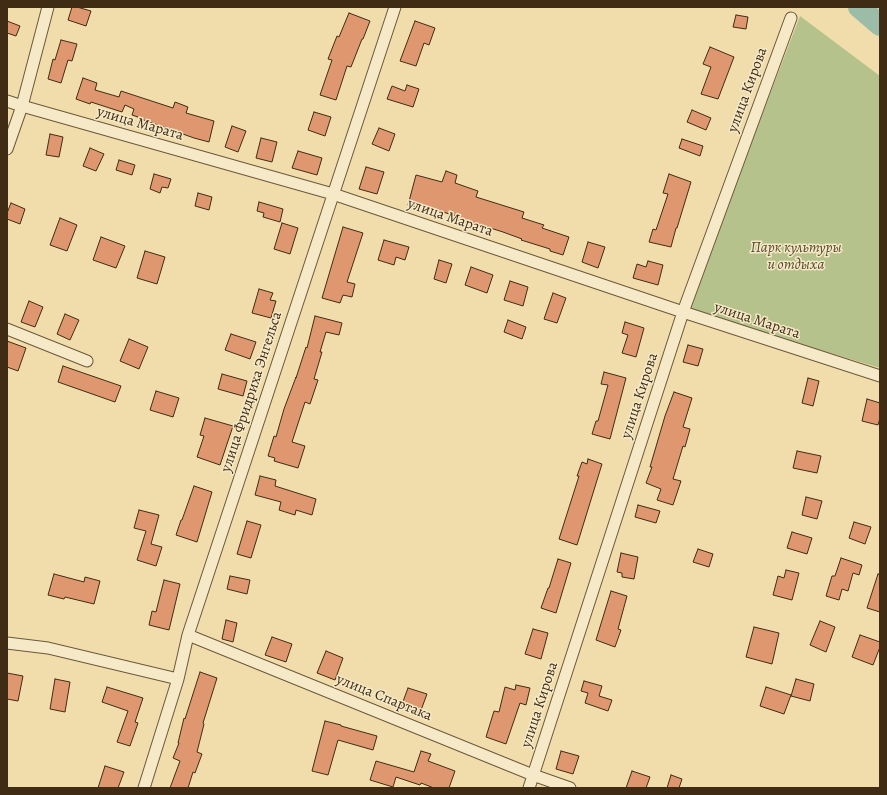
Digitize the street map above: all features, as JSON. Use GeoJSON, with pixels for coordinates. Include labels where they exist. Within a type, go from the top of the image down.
{"type":"FeatureCollection","features":[{"type":"Feature","properties":{"kind":"street"},"geometry":{"type":"LineString","coordinates":[[7,149],[22,106],[48,7]]}},
{"type":"Feature","properties":{"kind":"street","name":"улица Фридриха Энгельса"},"geometry":{"type":"LineString","coordinates":[[144,788],[178,679],[188,635],[395,7]]}},
{"type":"Feature","properties":{"kind":"street","name":"улица Кирова"},"geometry":{"type":"LineString","coordinates":[[529,788],[683,312],[791,18]]}},
{"type":"Feature","properties":{"kind":"street","name":"улица Марата"},"geometry":{"type":"LineString","coordinates":[[7,101],[333,194],[683,312],[880,376]]}},
{"type":"Feature","properties":{"kind":"street"},"geometry":{"type":"LineString","coordinates":[[7,329],[87,361]]}},
{"type":"Feature","properties":{"kind":"street","name":"улица Спартака"},"geometry":{"type":"LineString","coordinates":[[188,635],[533,775],[570,788]]}},
{"type":"Feature","properties":{"kind":"street"},"geometry":{"type":"LineString","coordinates":[[7,643],[48,648],[178,679]]}},
{"type":"Feature","properties":{"kind":"green space","name":"Парк культуры и отдыха"},"geometry":{"type":"Polygon","coordinates":[[[800,16],[880,76],[880,368],[687,310],[800,16]]]}},
{"type":"Feature","properties":{"kind":"building"},"geometry":{"type":"Polygon","coordinates":[[[72,7],[91,11],[86,26],[68,20],[72,7]]]}},
{"type":"Feature","properties":{"kind":"building"},"geometry":{"type":"Polygon","coordinates":[[[349,13],[370,21],[351,67],[347,66],[336,100],[320,95],[332,60],[328,59],[337,36],[339,37],[349,13]]]}},
{"type":"Feature","properties":{"kind":"building"},"geometry":{"type":"Polygon","coordinates":[[[736,15],[748,17],[746,29],[733,27],[736,15]]]}},
{"type":"Feature","properties":{"kind":"building"},"geometry":{"type":"Polygon","coordinates":[[[7,21],[20,26],[16,36],[7,33],[7,21]]]}},
{"type":"Feature","properties":{"kind":"building"},"geometry":{"type":"Polygon","coordinates":[[[415,21],[435,28],[429,45],[424,43],[416,66],[400,61],[415,21]]]}},
{"type":"Feature","properties":{"kind":"building"},"geometry":{"type":"Polygon","coordinates":[[[61,40],[77,44],[72,61],[68,60],[61,83],[48,79],[53,59],[55,60],[61,40]]]}},
{"type":"Feature","properties":{"kind":"building"},"geometry":{"type":"Polygon","coordinates":[[[710,47],[734,57],[718,99],[701,94],[711,67],[703,64],[710,47]]]}},
{"type":"Feature","properties":{"kind":"building"},"geometry":{"type":"Polygon","coordinates":[[[83,78],[97,83],[95,90],[119,97],[121,91],[173,108],[175,102],[188,107],[186,113],[214,121],[209,142],[138,118],[132,115],[134,109],[125,105],[122,112],[76,99],[83,78]]]}},
{"type":"Feature","properties":{"kind":"building"},"geometry":{"type":"Polygon","coordinates":[[[407,85],[419,89],[413,107],[387,99],[392,86],[405,91],[407,85]]]}},
{"type":"Feature","properties":{"kind":"building"},"geometry":{"type":"Polygon","coordinates":[[[692,110],[711,118],[706,130],[687,122],[692,110]]]}},
{"type":"Feature","properties":{"kind":"building"},"geometry":{"type":"Polygon","coordinates":[[[314,112],[331,117],[325,136],[308,130],[314,112]]]}},
{"type":"Feature","properties":{"kind":"building"},"geometry":{"type":"Polygon","coordinates":[[[232,126],[246,131],[238,152],[225,147],[232,126]]]}},
{"type":"Feature","properties":{"kind":"building"},"geometry":{"type":"Polygon","coordinates":[[[379,128],[395,134],[389,151],[372,144],[379,128]]]}},
{"type":"Feature","properties":{"kind":"building"},"geometry":{"type":"Polygon","coordinates":[[[50,134],[63,137],[59,157],[46,155],[50,134]]]}},
{"type":"Feature","properties":{"kind":"building"},"geometry":{"type":"Polygon","coordinates":[[[261,138],[277,142],[272,162],[256,158],[261,138]]]}},
{"type":"Feature","properties":{"kind":"building"},"geometry":{"type":"Polygon","coordinates":[[[682,139],[703,146],[700,156],[679,148],[682,139]]]}},
{"type":"Feature","properties":{"kind":"building"},"geometry":{"type":"Polygon","coordinates":[[[90,148],[104,154],[96,171],[83,166],[90,148]]]}},
{"type":"Feature","properties":{"kind":"building"},"geometry":{"type":"Polygon","coordinates":[[[298,151],[322,158],[317,175],[292,168],[298,151]]]}},
{"type":"Feature","properties":{"kind":"building"},"geometry":{"type":"Polygon","coordinates":[[[119,160],[135,165],[132,175],[116,170],[119,160]]]}},
{"type":"Feature","properties":{"kind":"building"},"geometry":{"type":"Polygon","coordinates":[[[366,167],[384,172],[377,194],[359,189],[366,167]]]}},
{"type":"Feature","properties":{"kind":"building"},"geometry":{"type":"Polygon","coordinates":[[[446,171],[457,175],[455,183],[478,191],[476,197],[524,212],[522,218],[544,225],[542,228],[569,237],[563,255],[503,232],[468,221],[467,223],[455,219],[456,216],[420,205],[419,208],[408,205],[416,175],[442,182],[446,171]]]}},
{"type":"Feature","properties":{"kind":"building"},"geometry":{"type":"Polygon","coordinates":[[[154,174],[171,179],[168,188],[162,187],[160,193],[150,189],[154,174]]]}},
{"type":"Feature","properties":{"kind":"building"},"geometry":{"type":"Polygon","coordinates":[[[669,174],[691,182],[671,247],[649,242],[653,229],[656,230],[668,194],[663,193],[669,174]]]}},
{"type":"Feature","properties":{"kind":"building"},"geometry":{"type":"Polygon","coordinates":[[[198,193],[212,197],[209,210],[195,206],[198,193]]]}},
{"type":"Feature","properties":{"kind":"building"},"geometry":{"type":"Polygon","coordinates":[[[259,202],[283,209],[280,222],[263,217],[264,213],[257,211],[259,202]]]}},
{"type":"Feature","properties":{"kind":"building"},"geometry":{"type":"Polygon","coordinates":[[[11,203],[25,209],[20,224],[7,219],[7,213],[11,203]]]}},
{"type":"Feature","properties":{"kind":"building"},"geometry":{"type":"Polygon","coordinates":[[[60,218],[77,225],[67,251],[50,245],[60,218]]]}},
{"type":"Feature","properties":{"kind":"building"},"geometry":{"type":"Polygon","coordinates":[[[282,223],[298,228],[290,254],[274,249],[282,223]]]}},
{"type":"Feature","properties":{"kind":"building"},"geometry":{"type":"Polygon","coordinates":[[[343,227],[363,233],[347,282],[355,284],[352,297],[343,295],[340,303],[322,298],[343,227]]]}},
{"type":"Feature","properties":{"kind":"building"},"geometry":{"type":"Polygon","coordinates":[[[101,237],[125,246],[116,268],[93,260],[101,237]]]}},
{"type":"Feature","properties":{"kind":"building"},"geometry":{"type":"Polygon","coordinates":[[[384,240],[409,247],[405,260],[396,257],[394,265],[378,260],[384,240]]]}},
{"type":"Feature","properties":{"kind":"building"},"geometry":{"type":"Polygon","coordinates":[[[588,242],[605,247],[598,268],[582,262],[588,242]]]}},
{"type":"Feature","properties":{"kind":"building"},"geometry":{"type":"Polygon","coordinates":[[[145,251],[165,257],[157,284],[137,278],[145,251]]]}},
{"type":"Feature","properties":{"kind":"building"},"geometry":{"type":"Polygon","coordinates":[[[439,260],[452,264],[446,283],[434,279],[439,260]]]}},
{"type":"Feature","properties":{"kind":"building"},"geometry":{"type":"Polygon","coordinates":[[[648,261],[663,265],[658,285],[633,278],[637,264],[646,267],[648,261]]]}},
{"type":"Feature","properties":{"kind":"building"},"geometry":{"type":"Polygon","coordinates":[[[471,267],[493,275],[487,293],[465,285],[471,267]]]}},
{"type":"Feature","properties":{"kind":"building"},"geometry":{"type":"Polygon","coordinates":[[[510,281],[528,287],[523,306],[504,300],[510,281]]]}},
{"type":"Feature","properties":{"kind":"building"},"geometry":{"type":"Polygon","coordinates":[[[259,289],[273,293],[270,300],[276,301],[271,318],[252,313],[259,289]]]}},
{"type":"Feature","properties":{"kind":"building"},"geometry":{"type":"Polygon","coordinates":[[[553,293],[566,298],[557,323],[544,319],[553,293]]]}},
{"type":"Feature","properties":{"kind":"building"},"geometry":{"type":"Polygon","coordinates":[[[29,301],[43,307],[35,327],[21,322],[29,301]]]}},
{"type":"Feature","properties":{"kind":"building"},"geometry":{"type":"Polygon","coordinates":[[[65,314],[79,320],[70,340],[57,334],[65,314]]]}},
{"type":"Feature","properties":{"kind":"building"},"geometry":{"type":"Polygon","coordinates":[[[315,316],[342,323],[339,335],[326,332],[314,379],[318,380],[310,404],[305,402],[292,442],[305,446],[298,468],[274,461],[275,458],[268,456],[274,436],[276,437],[284,409],[306,347],[307,348],[315,316]]]}},
{"type":"Feature","properties":{"kind":"building"},"geometry":{"type":"Polygon","coordinates":[[[508,320],[526,327],[522,339],[504,332],[508,320]]]}},
{"type":"Feature","properties":{"kind":"building"},"geometry":{"type":"Polygon","coordinates":[[[625,322],[644,328],[636,357],[622,353],[628,335],[622,333],[625,322]]]}},
{"type":"Feature","properties":{"kind":"building"},"geometry":{"type":"Polygon","coordinates":[[[231,334],[256,342],[250,359],[225,350],[231,334]]]}},
{"type":"Feature","properties":{"kind":"building"},"geometry":{"type":"Polygon","coordinates":[[[129,339],[148,347],[139,369],[120,361],[129,339]]]}},
{"type":"Feature","properties":{"kind":"building"},"geometry":{"type":"Polygon","coordinates":[[[7,341],[26,348],[18,371],[7,367],[7,341]]]}},
{"type":"Feature","properties":{"kind":"building"},"geometry":{"type":"Polygon","coordinates":[[[688,345],[703,349],[698,366],[683,362],[688,345]]]}},
{"type":"Feature","properties":{"kind":"building"},"geometry":{"type":"Polygon","coordinates":[[[63,366],[121,386],[115,402],[58,382],[63,366]]]}},
{"type":"Feature","properties":{"kind":"building"},"geometry":{"type":"Polygon","coordinates":[[[604,372],[626,378],[610,439],[592,434],[596,421],[598,421],[608,385],[601,384],[604,372]]]}},
{"type":"Feature","properties":{"kind":"building"},"geometry":{"type":"Polygon","coordinates":[[[222,374],[247,381],[243,396],[218,389],[222,374]]]}},
{"type":"Feature","properties":{"kind":"building"},"geometry":{"type":"Polygon","coordinates":[[[808,378],[819,381],[813,406],[802,403],[808,378]]]}},
{"type":"Feature","properties":{"kind":"building"},"geometry":{"type":"Polygon","coordinates":[[[156,391],[179,398],[173,417],[150,410],[156,391]]]}},
{"type":"Feature","properties":{"kind":"building"},"geometry":{"type":"Polygon","coordinates":[[[674,392],[692,398],[683,427],[690,429],[673,479],[681,481],[673,505],[657,500],[661,489],[646,483],[652,467],[650,467],[665,416],[674,392]]]}},
{"type":"Feature","properties":{"kind":"building"},"geometry":{"type":"Polygon","coordinates":[[[867,399],[880,403],[880,418],[878,425],[862,421],[867,399]]]}},
{"type":"Feature","properties":{"kind":"building"},"geometry":{"type":"Polygon","coordinates":[[[205,418],[233,426],[220,465],[197,457],[204,436],[200,435],[205,418]]]}},
{"type":"Feature","properties":{"kind":"building"},"geometry":{"type":"Polygon","coordinates":[[[797,451],[821,456],[817,473],[793,468],[797,451]]]}},
{"type":"Feature","properties":{"kind":"building"},"geometry":{"type":"Polygon","coordinates":[[[588,459],[602,464],[577,545],[559,539],[582,462],[587,464],[588,459]]]}},
{"type":"Feature","properties":{"kind":"building"},"geometry":{"type":"Polygon","coordinates":[[[260,476],[276,480],[275,486],[316,499],[312,515],[296,510],[295,515],[279,510],[281,502],[255,495],[260,476]]]}},
{"type":"Feature","properties":{"kind":"building"},"geometry":{"type":"Polygon","coordinates":[[[194,486],[212,492],[197,542],[176,535],[194,486]]]}},
{"type":"Feature","properties":{"kind":"building"},"geometry":{"type":"Polygon","coordinates":[[[806,497],[822,501],[817,519],[802,515],[806,497]]]}},
{"type":"Feature","properties":{"kind":"building"},"geometry":{"type":"Polygon","coordinates":[[[638,505],[660,511],[656,523],[635,517],[638,505]]]}},
{"type":"Feature","properties":{"kind":"building"},"geometry":{"type":"Polygon","coordinates":[[[139,510],[159,515],[151,544],[162,547],[156,566],[137,560],[146,531],[134,528],[139,510]]]}},
{"type":"Feature","properties":{"kind":"building"},"geometry":{"type":"Polygon","coordinates":[[[247,521],[261,525],[251,558],[237,554],[247,521]]]}},
{"type":"Feature","properties":{"kind":"building"},"geometry":{"type":"Polygon","coordinates":[[[854,522],[871,527],[865,544],[849,538],[854,522]]]}},
{"type":"Feature","properties":{"kind":"building"},"geometry":{"type":"Polygon","coordinates":[[[792,532],[812,538],[807,554],[787,548],[792,532]]]}},
{"type":"Feature","properties":{"kind":"building"},"geometry":{"type":"Polygon","coordinates":[[[698,549],[713,554],[709,567],[693,562],[698,549]]]}},
{"type":"Feature","properties":{"kind":"building"},"geometry":{"type":"Polygon","coordinates":[[[621,553],[638,557],[634,579],[622,577],[622,573],[617,572],[621,553]]]}},
{"type":"Feature","properties":{"kind":"building"},"geometry":{"type":"Polygon","coordinates":[[[841,558],[862,565],[859,575],[853,573],[848,591],[842,589],[839,600],[826,596],[832,576],[835,576],[841,558]]]}},
{"type":"Feature","properties":{"kind":"building"},"geometry":{"type":"Polygon","coordinates":[[[558,559],[571,563],[556,613],[541,608],[558,559]]]}},
{"type":"Feature","properties":{"kind":"building"},"geometry":{"type":"Polygon","coordinates":[[[786,570],[799,573],[792,600],[773,595],[778,576],[784,578],[786,570]]]}},
{"type":"Feature","properties":{"kind":"building"},"geometry":{"type":"Polygon","coordinates":[[[54,574],[84,582],[85,577],[100,581],[94,604],[65,597],[64,599],[48,595],[54,574]]]}},
{"type":"Feature","properties":{"kind":"building"},"geometry":{"type":"Polygon","coordinates":[[[878,574],[880,575],[880,612],[867,608],[878,574]]]}},
{"type":"Feature","properties":{"kind":"building"},"geometry":{"type":"Polygon","coordinates":[[[230,576],[250,580],[247,594],[227,589],[230,576]]]}},
{"type":"Feature","properties":{"kind":"building"},"geometry":{"type":"Polygon","coordinates":[[[164,580],[180,584],[169,630],[149,625],[152,611],[156,612],[164,580]]]}},
{"type":"Feature","properties":{"kind":"building"},"geometry":{"type":"Polygon","coordinates":[[[611,591],[627,596],[618,629],[621,630],[615,647],[596,640],[611,591]]]}},
{"type":"Feature","properties":{"kind":"building"},"geometry":{"type":"Polygon","coordinates":[[[226,620],[237,623],[233,642],[222,639],[226,620]]]}},
{"type":"Feature","properties":{"kind":"building"},"geometry":{"type":"Polygon","coordinates":[[[820,621],[835,627],[826,652],[810,645],[820,621]]]}},
{"type":"Feature","properties":{"kind":"building"},"geometry":{"type":"Polygon","coordinates":[[[754,627],[779,633],[772,664],[746,657],[754,627]]]}},
{"type":"Feature","properties":{"kind":"building"},"geometry":{"type":"Polygon","coordinates":[[[533,629],[548,633],[541,659],[525,654],[533,629]]]}},
{"type":"Feature","properties":{"kind":"building"},"geometry":{"type":"Polygon","coordinates":[[[860,635],[880,642],[880,647],[873,665],[852,657],[860,635]]]}},
{"type":"Feature","properties":{"kind":"building"},"geometry":{"type":"Polygon","coordinates":[[[272,637],[292,644],[286,662],[265,655],[272,637]]]}},
{"type":"Feature","properties":{"kind":"building"},"geometry":{"type":"Polygon","coordinates":[[[326,651],[343,658],[335,680],[317,673],[326,651]]]}},
{"type":"Feature","properties":{"kind":"building"},"geometry":{"type":"Polygon","coordinates":[[[200,672],[217,678],[203,723],[197,752],[202,754],[195,773],[193,772],[188,788],[170,788],[180,761],[173,758],[179,743],[184,718],[185,719],[200,672]]]}},
{"type":"Feature","properties":{"kind":"building"},"geometry":{"type":"Polygon","coordinates":[[[7,673],[23,676],[18,701],[7,699],[7,673]]]}},
{"type":"Feature","properties":{"kind":"building"},"geometry":{"type":"Polygon","coordinates":[[[55,679],[70,682],[65,712],[50,709],[55,679]]]}},
{"type":"Feature","properties":{"kind":"building"},"geometry":{"type":"Polygon","coordinates":[[[796,679],[814,684],[810,701],[791,696],[796,679]]]}},
{"type":"Feature","properties":{"kind":"building"},"geometry":{"type":"Polygon","coordinates":[[[584,681],[602,686],[599,696],[612,700],[608,711],[585,703],[588,693],[581,691],[584,681]]]}},
{"type":"Feature","properties":{"kind":"building"},"geometry":{"type":"Polygon","coordinates":[[[516,685],[530,688],[526,705],[520,703],[506,744],[486,737],[494,711],[499,712],[505,687],[515,690],[516,685]]]}},
{"type":"Feature","properties":{"kind":"building"},"geometry":{"type":"Polygon","coordinates":[[[107,687],[143,698],[135,722],[138,723],[130,746],[117,742],[128,711],[102,702],[107,687]]]}},
{"type":"Feature","properties":{"kind":"building"},"geometry":{"type":"Polygon","coordinates":[[[766,687],[791,695],[784,714],[760,706],[766,687]]]}},
{"type":"Feature","properties":{"kind":"building"},"geometry":{"type":"Polygon","coordinates":[[[408,688],[427,694],[420,713],[401,707],[408,688]]]}},
{"type":"Feature","properties":{"kind":"building"},"geometry":{"type":"Polygon","coordinates":[[[325,721],[377,736],[373,750],[338,740],[328,775],[312,771],[325,721]]]}},
{"type":"Feature","properties":{"kind":"building"},"geometry":{"type":"Polygon","coordinates":[[[421,751],[431,754],[428,761],[455,771],[449,788],[434,788],[396,777],[393,787],[370,780],[376,761],[414,772],[421,751]]]}},
{"type":"Feature","properties":{"kind":"building"},"geometry":{"type":"Polygon","coordinates":[[[561,751],[579,756],[573,774],[556,769],[561,751]]]}},
{"type":"Feature","properties":{"kind":"building"},"geometry":{"type":"Polygon","coordinates":[[[105,766],[124,772],[118,788],[98,788],[105,766]]]}},
{"type":"Feature","properties":{"kind":"building"},"geometry":{"type":"Polygon","coordinates":[[[632,771],[650,777],[646,788],[626,788],[632,771]]]}},
{"type":"Feature","properties":{"kind":"building"},"geometry":{"type":"Polygon","coordinates":[[[671,775],[682,779],[679,788],[667,788],[671,775]]]}},
{"type":"Feature","properties":{"kind":"waterway"},"geometry":{"type":"LineString","coordinates":[[859,7],[880,25]]}}]}
